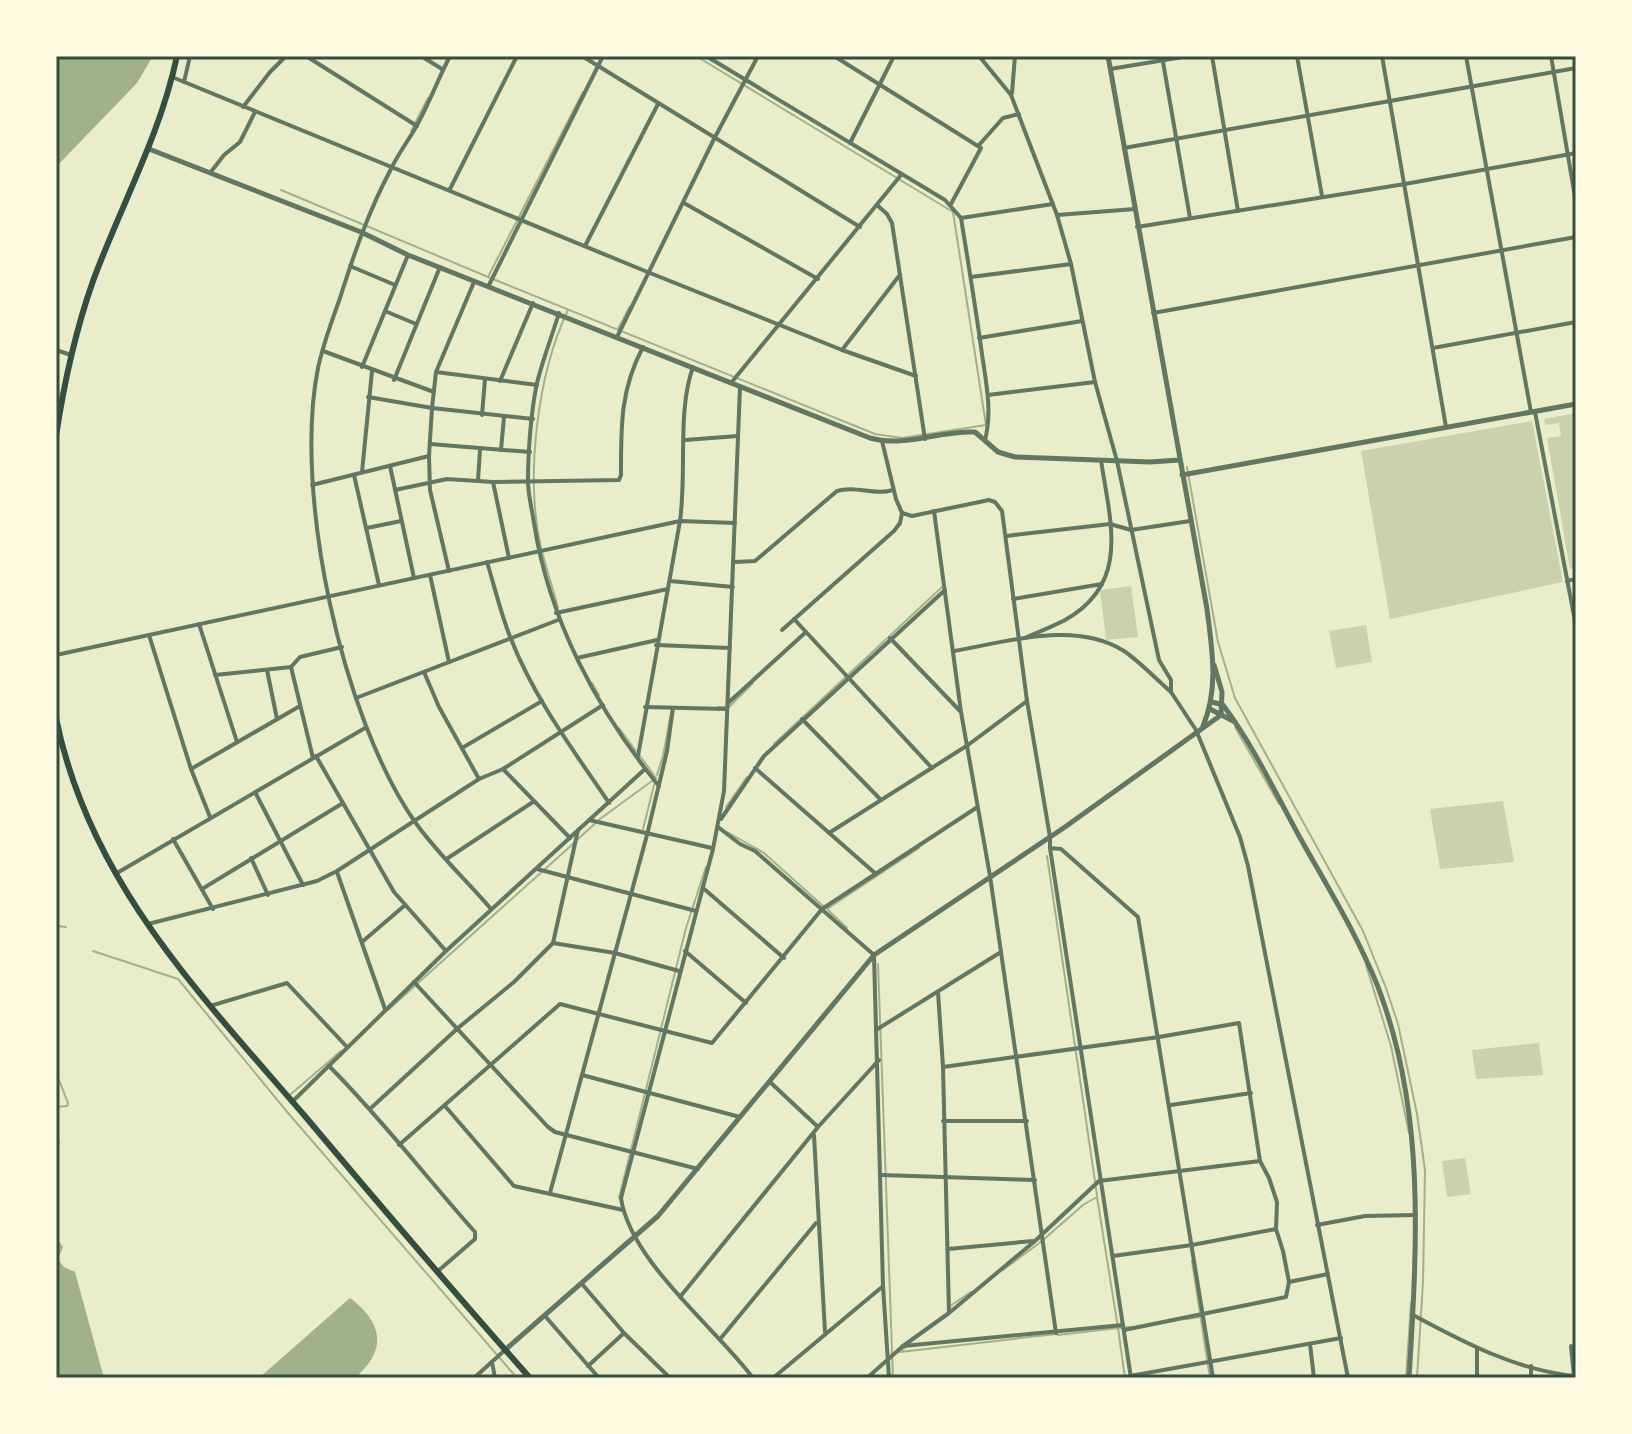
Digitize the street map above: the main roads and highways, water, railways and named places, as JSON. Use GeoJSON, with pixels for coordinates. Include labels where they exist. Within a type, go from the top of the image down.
{"type":"FeatureCollection","features":[{"type":"Feature","properties":{"kind":"highway"},"geometry":{"type":"LineString","coordinates":[[56,436],[71,355],[94,280],[149,149],[177,56]]}},
{"type":"Feature","properties":{"kind":"highway"},"geometry":{"type":"LineString","coordinates":[[56,718],[79,797],[115,874],[146,925],[210,1006],[530,1378]]}},
{"type":"Feature","properties":{"kind":"waterway"},"geometry":{"type":"LineString","coordinates":[[281,190],[875,434],[902,438],[986,425],[953,212],[696,56]]}},
{"type":"Feature","properties":{"kind":"waterway"},"geometry":{"type":"LineString","coordinates":[[488,277],[583,92]]}},
{"type":"Feature","properties":{"kind":"waterway"},"geometry":{"type":"LineString","coordinates":[[411,131],[428,98]]}},
{"type":"Feature","properties":{"kind":"waterway"},"geometry":{"type":"LineString","coordinates":[[618,329],[630,306]]}},
{"type":"Feature","properties":{"kind":"waterway"},"geometry":{"type":"LineString","coordinates":[[558,608],[536,520],[534,459],[548,365],[568,310]]}},
{"type":"Feature","properties":{"kind":"waterway"},"geometry":{"type":"LineString","coordinates":[[1187,467],[1218,642],[1235,698],[1363,931],[1398,1024],[1425,1170],[1417,1378]]}},
{"type":"Feature","properties":{"kind":"waterway"},"geometry":{"type":"LineString","coordinates":[[774,744],[942,587]]}},
{"type":"Feature","properties":{"kind":"waterway"},"geometry":{"type":"LineString","coordinates":[[592,683],[599,695]]}},
{"type":"Feature","properties":{"kind":"waterway"},"geometry":{"type":"LineString","coordinates":[[718,707],[729,707],[753,683]]}},
{"type":"Feature","properties":{"kind":"waterway"},"geometry":{"type":"LineString","coordinates":[[657,775],[672,708]]}},
{"type":"Feature","properties":{"kind":"waterway"},"geometry":{"type":"LineString","coordinates":[[1235,727],[1279,804]]}},
{"type":"Feature","properties":{"kind":"waterway"},"geometry":{"type":"LineString","coordinates":[[619,728],[636,751]]}},
{"type":"Feature","properties":{"kind":"waterway"},"geometry":{"type":"LineString","coordinates":[[578,839],[656,778],[640,756]]}},
{"type":"Feature","properties":{"kind":"waterway"},"geometry":{"type":"LineString","coordinates":[[726,807],[747,777]]}},
{"type":"Feature","properties":{"kind":"waterway"},"geometry":{"type":"LineString","coordinates":[[643,829],[655,781]]}},
{"type":"Feature","properties":{"kind":"waterway"},"geometry":{"type":"LineString","coordinates":[[727,832],[764,853],[823,906]]}},
{"type":"Feature","properties":{"kind":"waterway"},"geometry":{"type":"LineString","coordinates":[[388,1010],[574,843]]}},
{"type":"Feature","properties":{"kind":"waterway"},"geometry":{"type":"LineString","coordinates":[[827,909],[919,848]]}},
{"type":"Feature","properties":{"kind":"waterway"},"geometry":{"type":"LineString","coordinates":[[1047,856],[1097,1195]]}},
{"type":"Feature","properties":{"kind":"waterway"},"geometry":{"type":"LineString","coordinates":[[619,1198],[686,928],[706,867]]}},
{"type":"Feature","properties":{"kind":"waterway"},"geometry":{"type":"LineString","coordinates":[[828,910],[847,928]]}},
{"type":"Feature","properties":{"kind":"waterway"},"geometry":{"type":"LineString","coordinates":[[56,930],[59,926],[66,927]]}},
{"type":"Feature","properties":{"kind":"waterway"},"geometry":{"type":"LineString","coordinates":[[93,951],[178,979],[288,1113],[517,1378]]}},
{"type":"Feature","properties":{"kind":"waterway"},"geometry":{"type":"LineString","coordinates":[[878,964],[893,1378]]}},
{"type":"Feature","properties":{"kind":"waterway"},"geometry":{"type":"LineString","coordinates":[[1366,965],[1391,1046],[1409,1133]]}},
{"type":"Feature","properties":{"kind":"waterway"},"geometry":{"type":"LineString","coordinates":[[291,1094],[341,1051]]}},
{"type":"Feature","properties":{"kind":"waterway"},"geometry":{"type":"LineString","coordinates":[[56,1107],[67,1106],[68,1103],[59,1080]]}},
{"type":"Feature","properties":{"kind":"waterway"},"geometry":{"type":"LineString","coordinates":[[56,1117],[56,1132]]}},
{"type":"Feature","properties":{"kind":"waterway"},"geometry":{"type":"LineString","coordinates":[[56,1135],[59,1143]]}},
{"type":"Feature","properties":{"kind":"waterway"},"geometry":{"type":"LineString","coordinates":[[1043,1240],[1083,1205],[1097,1197],[1118,1328],[1132,1327]]}},
{"type":"Feature","properties":{"kind":"waterway"},"geometry":{"type":"LineString","coordinates":[[1003,1270],[1042,1241]]}},
{"type":"Feature","properties":{"kind":"waterway"},"geometry":{"type":"LineString","coordinates":[[1192,1261],[1210,1378]]}},
{"type":"Feature","properties":{"kind":"waterway"},"geometry":{"type":"LineString","coordinates":[[950,1306],[971,1292]]}},
{"type":"Feature","properties":{"kind":"waterway"},"geometry":{"type":"LineString","coordinates":[[1406,1378],[1411,1303]]}},
{"type":"Feature","properties":{"kind":"waterway"},"geometry":{"type":"LineString","coordinates":[[1186,1319],[1200,1317]]}},
{"type":"Feature","properties":{"kind":"waterway"},"geometry":{"type":"LineString","coordinates":[[1058,1335],[1118,1328],[1125,1378]]}},
{"type":"Feature","properties":{"kind":"waterway"},"geometry":{"type":"LineString","coordinates":[[906,1347],[900,1352],[1056,1334]]}}]}
